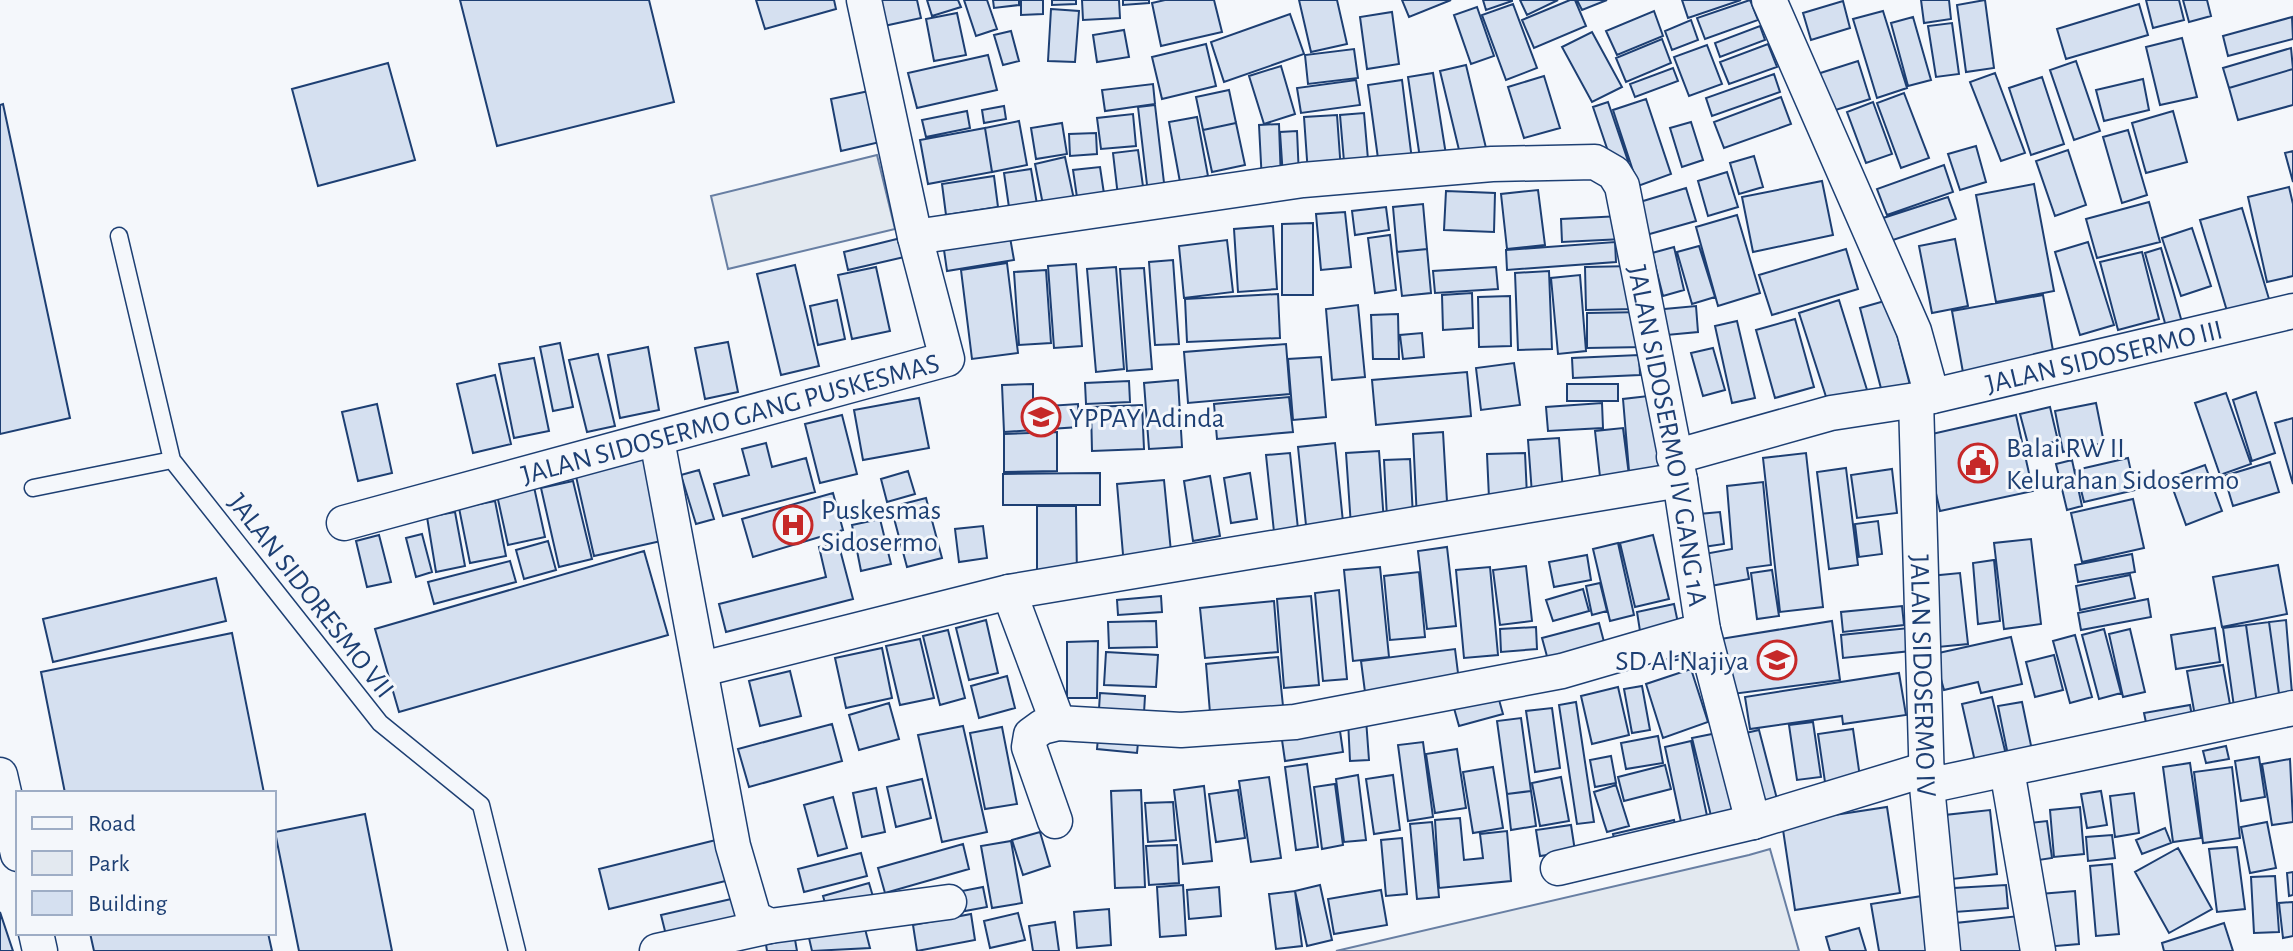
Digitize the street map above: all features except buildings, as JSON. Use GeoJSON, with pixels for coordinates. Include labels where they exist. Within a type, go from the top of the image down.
{"type":"FeatureCollection","features":[{"type":"Feature","properties":{"kind":"street","name":"JALAN SIDOSERMO GANG PUSKESMAS"},"geometry":{"type":"LineString","coordinates":[[344,523],[947,359],[915,237],[864,0]]}},
{"type":"Feature","properties":{"kind":"street","name":"JALAN SIDOSERMO IV"},"geometry":{"type":"LineString","coordinates":[[1769,0],[1914,331],[1924,398],[1927,778],[1943,951]]}},
{"type":"Feature","properties":{"kind":"street","name":"JALAN SIDOSERMO IV GANG 1A"},"geometry":{"type":"LineString","coordinates":[[915,237],[1303,180],[1492,164],[1595,162],[1614,173],[1622,186],[1677,469],[1703,630],[1562,671],[1295,722],[1181,730],[1058,723]]}},
{"type":"Feature","properties":{"kind":"street","name":"JALAN SIDOSERMO III"},"geometry":{"type":"LineString","coordinates":[[702,669],[1009,592],[1677,469],[1831,413],[1924,398],[2293,311]]}},
{"type":"Feature","properties":{"kind":"street"},"geometry":{"type":"LineString","coordinates":[[657,440],[733,846],[754,918],[770,926]]}},
{"type":"Feature","properties":{"kind":"street"},"geometry":{"type":"LineString","coordinates":[[1009,592],[1058,723],[1034,731],[1029,747],[1055,821]]}},
{"type":"Feature","properties":{"kind":"street"},"geometry":{"type":"LineString","coordinates":[[1703,630],[1753,822]]}},
{"type":"Feature","properties":{"kind":"street"},"geometry":{"type":"LineString","coordinates":[[1558,868],[1927,778],[2007,770],[2293,708]]}},
{"type":"Feature","properties":{"kind":"street"},"geometry":{"type":"LineString","coordinates":[[2007,770],[2038,951]]}},
{"type":"Feature","properties":{"kind":"street"},"geometry":{"type":"LineString","coordinates":[[0,775],[16,845]]}},
{"type":"Feature","properties":{"kind":"street"},"geometry":{"type":"LineString","coordinates":[[657,951],[770,926],[949,902]]}},
{"type":"Feature","properties":{"kind":"lane","name":"JALAN SIDORESMO VII"},"geometry":{"type":"LineString","coordinates":[[119,236],[172,460],[380,723],[481,805],[517,951]]}},
{"type":"Feature","properties":{"kind":"lane"},"geometry":{"type":"LineString","coordinates":[[33,488],[172,460]]}},
{"type":"Feature","properties":{"kind":"green space"},"geometry":{"type":"Polygon","coordinates":[[[877,155],[895,229],[728,269],[711,196],[877,155]]]}},
{"type":"Feature","properties":{"kind":"green space"},"geometry":{"type":"Polygon","coordinates":[[[1770,849],[1799,951],[1336,951],[1749,855],[1770,849]]]}},
{"type":"Feature","properties":{"kind":"place","name":"YPPAY Adinda"},"geometry":{"type":"Point","coordinates":[1041,417]}},
{"type":"Feature","properties":{"kind":"place","name":"Balai RW II Kelurahan Sidosermo"},"geometry":{"type":"Point","coordinates":[1978,463]}},
{"type":"Feature","properties":{"kind":"place","name":"Puskesmas Sidosermo"},"geometry":{"type":"Point","coordinates":[793,525]}},
{"type":"Feature","properties":{"kind":"place","name":"SD Al Najiya"},"geometry":{"type":"Point","coordinates":[1777,660]}}]}
